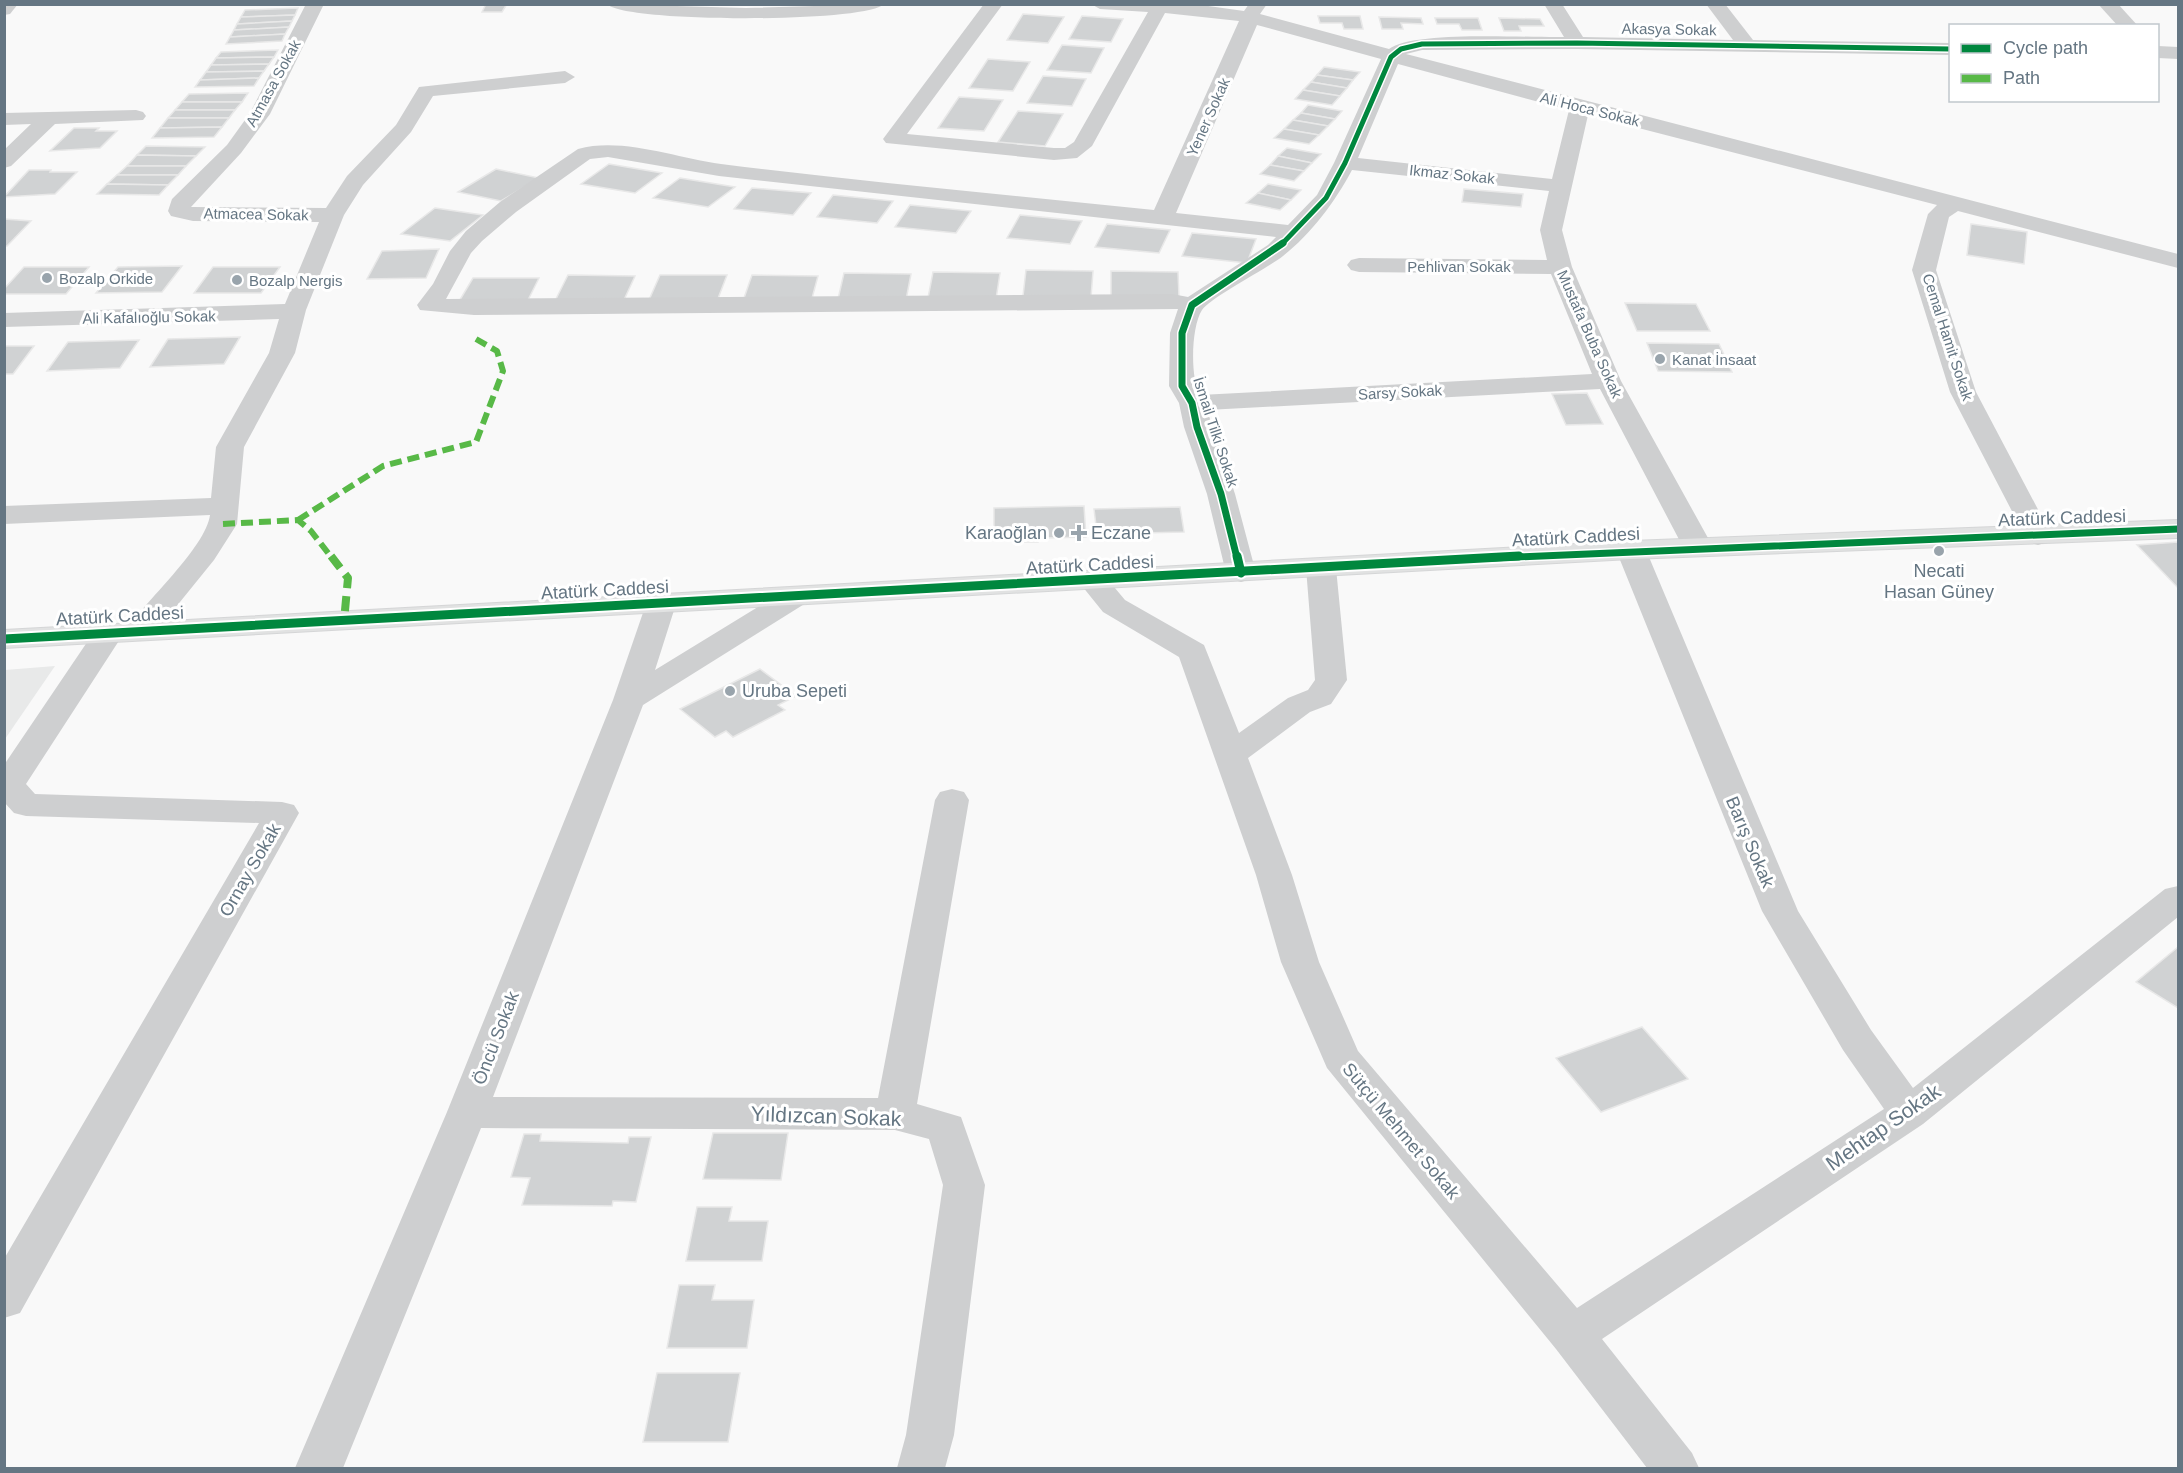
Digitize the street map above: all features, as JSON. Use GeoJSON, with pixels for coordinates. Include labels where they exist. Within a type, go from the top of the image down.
{"type":"FeatureCollection","features":[{"type":"Feature","properties":{"kind":"street"},"geometry":{"type":"LineString","coordinates":[[4,10],[9,4]]}},
{"type":"Feature","properties":{"kind":"street","name":"Atmasa Sokak"},"geometry":{"type":"LineString","coordinates":[[179,211],[180,204],[234,149],[260,114],[315,4]]}},
{"type":"Feature","properties":{"kind":"street"},"geometry":{"type":"LineString","coordinates":[[616,4],[810,8],[875,4]]}},
{"type":"Feature","properties":{"kind":"street"},"geometry":{"type":"LineString","coordinates":[[994,4],[893,139],[1070,154],[1082,146],[1159,8]]}},
{"type":"Feature","properties":{"kind":"street","name":"Ali Hoca Sokak"},"geometry":{"type":"LineString","coordinates":[[1100,4],[1254,11],[1391,57],[2178,261]]}},
{"type":"Feature","properties":{"kind":"street"},"geometry":{"type":"LineString","coordinates":[[1553,4],[1576,43]]}},
{"type":"Feature","properties":{"kind":"street"},"geometry":{"type":"LineString","coordinates":[[1715,4],[1747,45]]}},
{"type":"Feature","properties":{"kind":"street"},"geometry":{"type":"LineString","coordinates":[[2107,4],[2127,24]]}},
{"type":"Feature","properties":{"kind":"street","name":"Yener Sokak"},"geometry":{"type":"LineString","coordinates":[[1163,216],[1254,11]]}},
{"type":"Feature","properties":{"kind":"street","name":"Akasya Sokak"},"geometry":{"type":"LineString","coordinates":[[1391,57],[1401,49],[1422,44],[1576,43],[1949,49]]}},
{"type":"Feature","properties":{"kind":"street"},"geometry":{"type":"LineString","coordinates":[[2159,52],[2178,53]]}},
{"type":"Feature","properties":{"kind":"street"},"geometry":{"type":"LineString","coordinates":[[1294,231],[719,170],[608,151],[585,153],[508,207],[474,236],[461,251],[444,285],[429,305],[474,308],[1172,301],[1192,305],[1276,250],[1326,198],[1345,163],[1391,57]]}},
{"type":"Feature","properties":{"kind":"street"},"geometry":{"type":"LineString","coordinates":[[124,632],[204,554],[223,524],[230,447],[282,353],[294,310],[333,215],[355,181],[404,128],[426,91],[565,77]]}},
{"type":"Feature","properties":{"kind":"street","name":"Mustafa Buba Sokak"},"geometry":{"type":"LineString","coordinates":[[1580,106],[1551,230],[1560,267],[1608,381],[1698,547]]}},
{"type":"Feature","properties":{"kind":"street"},"geometry":{"type":"LineString","coordinates":[[4,119],[136,116]]}},
{"type":"Feature","properties":{"kind":"street"},"geometry":{"type":"LineString","coordinates":[[4,162],[50,118]]}},
{"type":"Feature","properties":{"kind":"street","name":"Ikmaz Sokak"},"geometry":{"type":"LineString","coordinates":[[1345,163],[1560,186]]}},
{"type":"Feature","properties":{"kind":"street","name":"Cemal Hamit Sokak"},"geometry":{"type":"LineString","coordinates":[[1954,204],[1939,214],[1924,270],[1963,392],[2038,536]]}},
{"type":"Feature","properties":{"kind":"street","name":"Atmacea Sokak"},"geometry":{"type":"LineString","coordinates":[[179,211],[194,214],[333,215]]}},
{"type":"Feature","properties":{"kind":"street","name":"Ali Hoca Sokak"},"geometry":{"type":"LineString","coordinates":[[2077,235],[2178,248]]}},
{"type":"Feature","properties":{"kind":"street","name":"Pehlivan Sokak"},"geometry":{"type":"LineString","coordinates":[[1359,265],[1560,267]]}},
{"type":"Feature","properties":{"kind":"street","name":"İsmail Tilki Sokak"},"geometry":{"type":"LineString","coordinates":[[1192,305],[1182,333],[1182,386],[1192,404],[1197,427],[1221,494],[1241,573]]}},
{"type":"Feature","properties":{"kind":"street","name":"Ali Kafalıoğlu Sokak"},"geometry":{"type":"LineString","coordinates":[[4,320],[294,310]]}},
{"type":"Feature","properties":{"kind":"street","name":"Sarsy Sokak"},"geometry":{"type":"LineString","coordinates":[[1192,404],[1608,381]]}},
{"type":"Feature","properties":{"kind":"street"},"geometry":{"type":"LineString","coordinates":[[4,515],[224,506]]}},
{"type":"Feature","properties":{"kind":"street","name":"Atatürk Caddesi"},"geometry":{"type":"LineString","coordinates":[[4,639],[1631,550],[2178,529]]}},
{"type":"Feature","properties":{"kind":"street","name":"Barış Sokak"},"geometry":{"type":"LineString","coordinates":[[1631,550],[1780,911],[1857,1040],[1909,1113]]}},
{"type":"Feature","properties":{"kind":"street"},"geometry":{"type":"LineString","coordinates":[[1232,754],[1299,705],[1320,697],[1331,680],[1321,568]]}},
{"type":"Feature","properties":{"kind":"street","name":"Sütçü Mehmet Sokak"},"geometry":{"type":"LineString","coordinates":[[1093,581],[1114,606],[1193,652],[1232,754],[1274,875],[1300,962],[1341,1058],[1572,1335],[1675,1468]]}},
{"type":"Feature","properties":{"kind":"street"},"geometry":{"type":"LineString","coordinates":[[629,700],[795,597]]}},
{"type":"Feature","properties":{"kind":"street","name":"Öncü Sokak"},"geometry":{"type":"LineString","coordinates":[[319,1468],[467,1112],[629,700],[661,604]]}},
{"type":"Feature","properties":{"kind":"street","name":"Ornay Sokak"},"geometry":{"type":"LineString","coordinates":[[4,1300],[282,813],[26,805],[8,785],[124,632]]}},
{"type":"Feature","properties":{"kind":"street"},"geometry":{"type":"LineString","coordinates":[[895,1114],[952,800]]}},
{"type":"Feature","properties":{"kind":"street","name":"Mehtap Sokak"},"geometry":{"type":"LineString","coordinates":[[1572,1335],[1909,1113],[2178,898]]}},
{"type":"Feature","properties":{"kind":"street","name":"Yıldızcan Sokak"},"geometry":{"type":"LineString","coordinates":[[467,1112],[895,1114],[946,1128],[964,1185],[930,1435],[921,1468]]}},
{"type":"Feature","properties":{"kind":"shaded area"},"geometry":{"type":"Polygon","coordinates":[[[55,666],[5,739],[5,670],[55,666]]]}},
{"type":"Feature","properties":{"kind":"building"},"geometry":{"type":"Polygon","coordinates":[[[486,4],[507,4],[502,12],[482,12],[486,4]]]}},
{"type":"Feature","properties":{"kind":"building"},"geometry":{"type":"Polygon","coordinates":[[[298,8],[295,15],[241,17],[245,10],[298,8]]]}},
{"type":"Feature","properties":{"kind":"building"},"geometry":{"type":"Polygon","coordinates":[[[1023,14],[1064,17],[1048,43],[1007,40],[1023,14]]]}},
{"type":"Feature","properties":{"kind":"building"},"geometry":{"type":"Polygon","coordinates":[[[295,15],[292,21],[237,24],[241,17],[295,15]]]}},
{"type":"Feature","properties":{"kind":"building"},"geometry":{"type":"Polygon","coordinates":[[[1082,16],[1123,19],[1111,42],[1069,39],[1082,16]]]}},
{"type":"Feature","properties":{"kind":"building"},"geometry":{"type":"Polygon","coordinates":[[[1318,16],[1360,16],[1363,29],[1344,29],[1342,23],[1320,23],[1318,16]]]}},
{"type":"Feature","properties":{"kind":"building"},"geometry":{"type":"Polygon","coordinates":[[[1379,17],[1421,18],[1423,24],[1401,23],[1403,29],[1382,29],[1379,17]]]}},
{"type":"Feature","properties":{"kind":"building"},"geometry":{"type":"Polygon","coordinates":[[[1435,18],[1478,18],[1482,30],[1462,30],[1459,24],[1437,24],[1435,18]]]}},
{"type":"Feature","properties":{"kind":"building"},"geometry":{"type":"Polygon","coordinates":[[[1499,18],[1540,19],[1544,26],[1519,26],[1521,31],[1504,31],[1499,18]]]}},
{"type":"Feature","properties":{"kind":"building"},"geometry":{"type":"Polygon","coordinates":[[[292,21],[289,27],[234,30],[237,24],[292,21]]]}},
{"type":"Feature","properties":{"kind":"building"},"geometry":{"type":"Polygon","coordinates":[[[289,27],[285,34],[230,37],[234,30],[289,27]]]}},
{"type":"Feature","properties":{"kind":"building"},"geometry":{"type":"Polygon","coordinates":[[[285,34],[282,41],[226,44],[230,37],[285,34]]]}},
{"type":"Feature","properties":{"kind":"building"},"geometry":{"type":"Polygon","coordinates":[[[1062,45],[1104,48],[1091,73],[1047,70],[1062,45]]]}},
{"type":"Feature","properties":{"kind":"building"},"geometry":{"type":"Polygon","coordinates":[[[278,50],[274,57],[216,58],[221,52],[278,50]]]}},
{"type":"Feature","properties":{"kind":"building"},"geometry":{"type":"Polygon","coordinates":[[[274,57],[269,64],[211,65],[216,58],[274,57]]]}},
{"type":"Feature","properties":{"kind":"building"},"geometry":{"type":"Polygon","coordinates":[[[988,59],[1030,62],[1013,91],[969,88],[988,59]]]}},
{"type":"Feature","properties":{"kind":"building"},"geometry":{"type":"Polygon","coordinates":[[[269,64],[264,71],[206,72],[211,65],[269,64]]]}},
{"type":"Feature","properties":{"kind":"building"},"geometry":{"type":"Polygon","coordinates":[[[1324,67],[1360,72],[1353,80],[1317,75],[1324,67]]]}},
{"type":"Feature","properties":{"kind":"building"},"geometry":{"type":"Polygon","coordinates":[[[264,71],[259,78],[200,80],[206,72],[264,71]]]}},
{"type":"Feature","properties":{"kind":"building"},"geometry":{"type":"Polygon","coordinates":[[[1317,75],[1353,80],[1347,88],[1311,82],[1317,75]]]}},
{"type":"Feature","properties":{"kind":"building"},"geometry":{"type":"Polygon","coordinates":[[[1043,76],[1086,79],[1072,106],[1027,103],[1043,76]]]}},
{"type":"Feature","properties":{"kind":"building"},"geometry":{"type":"Polygon","coordinates":[[[259,78],[254,86],[195,87],[200,80],[259,78]]]}},
{"type":"Feature","properties":{"kind":"building"},"geometry":{"type":"Polygon","coordinates":[[[1311,82],[1347,88],[1340,96],[1303,90],[1311,82]]]}},
{"type":"Feature","properties":{"kind":"building"},"geometry":{"type":"Polygon","coordinates":[[[1303,90],[1340,96],[1332,105],[1295,99],[1303,90]]]}},
{"type":"Feature","properties":{"kind":"building"},"geometry":{"type":"Polygon","coordinates":[[[248,93],[242,102],[182,102],[189,94],[248,93]]]}},
{"type":"Feature","properties":{"kind":"building"},"geometry":{"type":"Polygon","coordinates":[[[959,97],[1003,100],[984,131],[938,128],[959,97]]]}},
{"type":"Feature","properties":{"kind":"building"},"geometry":{"type":"Polygon","coordinates":[[[182,102],[242,102],[235,110],[175,110],[182,102]]]}},
{"type":"Feature","properties":{"kind":"building"},"geometry":{"type":"Polygon","coordinates":[[[1308,105],[1342,111],[1335,119],[1301,113],[1308,105]]]}},
{"type":"Feature","properties":{"kind":"building"},"geometry":{"type":"Polygon","coordinates":[[[175,110],[235,110],[229,118],[168,118],[175,110]]]}},
{"type":"Feature","properties":{"kind":"building"},"geometry":{"type":"Polygon","coordinates":[[[1018,111],[1063,114],[1045,146],[998,142],[1018,111]]]}},
{"type":"Feature","properties":{"kind":"building"},"geometry":{"type":"Polygon","coordinates":[[[1301,113],[1335,119],[1328,126],[1293,120],[1301,113]]]}},
{"type":"Feature","properties":{"kind":"building"},"geometry":{"type":"Polygon","coordinates":[[[168,118],[229,118],[222,127],[160,128],[168,118]]]}},
{"type":"Feature","properties":{"kind":"building"},"geometry":{"type":"Polygon","coordinates":[[[1293,120],[1328,126],[1319,135],[1284,129],[1293,120]]]}},
{"type":"Feature","properties":{"kind":"building"},"geometry":{"type":"Polygon","coordinates":[[[222,127],[214,137],[152,138],[160,128],[222,127]]]}},
{"type":"Feature","properties":{"kind":"building"},"geometry":{"type":"Polygon","coordinates":[[[74,128],[117,131],[100,148],[50,151],[74,128]]]}},
{"type":"Feature","properties":{"kind":"building"},"geometry":{"type":"Polygon","coordinates":[[[1284,129],[1319,135],[1309,144],[1274,138],[1284,129]]]}},
{"type":"Feature","properties":{"kind":"building"},"geometry":{"type":"Polygon","coordinates":[[[146,146],[205,147],[196,156],[137,155],[146,146]]]}},
{"type":"Feature","properties":{"kind":"building"},"geometry":{"type":"Polygon","coordinates":[[[1287,148],[1321,154],[1312,163],[1278,156],[1287,148]]]}},
{"type":"Feature","properties":{"kind":"building"},"geometry":{"type":"Polygon","coordinates":[[[137,155],[196,156],[186,166],[127,166],[137,155]]]}},
{"type":"Feature","properties":{"kind":"building"},"geometry":{"type":"Polygon","coordinates":[[[1278,156],[1312,163],[1304,171],[1270,165],[1278,156]]]}},
{"type":"Feature","properties":{"kind":"building"},"geometry":{"type":"Polygon","coordinates":[[[609,164],[662,173],[635,193],[581,184],[609,164]]]}},
{"type":"Feature","properties":{"kind":"building"},"geometry":{"type":"Polygon","coordinates":[[[1270,165],[1304,171],[1294,181],[1260,174],[1270,165]]]}},
{"type":"Feature","properties":{"kind":"building"},"geometry":{"type":"Polygon","coordinates":[[[127,166],[186,166],[178,175],[117,175],[127,166]]]}},
{"type":"Feature","properties":{"kind":"building"},"geometry":{"type":"Polygon","coordinates":[[[496,169],[539,178],[501,201],[458,192],[496,169]]]}},
{"type":"Feature","properties":{"kind":"building"},"geometry":{"type":"Polygon","coordinates":[[[29,170],[77,172],[55,194],[4,197],[29,170]]]}},
{"type":"Feature","properties":{"kind":"building"},"geometry":{"type":"Polygon","coordinates":[[[117,175],[178,175],[168,185],[107,184],[117,175]]]}},
{"type":"Feature","properties":{"kind":"building"},"geometry":{"type":"Polygon","coordinates":[[[680,178],[735,187],[708,207],[653,198],[680,178]]]}},
{"type":"Feature","properties":{"kind":"building"},"geometry":{"type":"Polygon","coordinates":[[[107,184],[168,185],[159,195],[97,194],[107,184]]]}},
{"type":"Feature","properties":{"kind":"building"},"geometry":{"type":"Polygon","coordinates":[[[1268,184],[1301,190],[1291,200],[1258,193],[1268,184]]]}},
{"type":"Feature","properties":{"kind":"building"},"geometry":{"type":"Polygon","coordinates":[[[752,188],[811,193],[793,215],[734,209],[752,188]]]}},
{"type":"Feature","properties":{"kind":"building"},"geometry":{"type":"Polygon","coordinates":[[[1464,189],[1523,194],[1521,207],[1462,202],[1464,189]]]}},
{"type":"Feature","properties":{"kind":"building"},"geometry":{"type":"Polygon","coordinates":[[[1258,193],[1291,200],[1280,210],[1246,203],[1258,193]]]}},
{"type":"Feature","properties":{"kind":"building"},"geometry":{"type":"Polygon","coordinates":[[[833,195],[893,201],[877,223],[817,217],[833,195]]]}},
{"type":"Feature","properties":{"kind":"building"},"geometry":{"type":"Polygon","coordinates":[[[910,205],[971,211],[956,233],[895,227],[910,205]]]}},
{"type":"Feature","properties":{"kind":"building"},"geometry":{"type":"Polygon","coordinates":[[[435,208],[483,215],[450,241],[401,234],[435,208]]]}},
{"type":"Feature","properties":{"kind":"building"},"geometry":{"type":"Polygon","coordinates":[[[1020,215],[1082,221],[1070,244],[1007,238],[1020,215]]]}},
{"type":"Feature","properties":{"kind":"building"},"geometry":{"type":"Polygon","coordinates":[[[4,219],[31,221],[7,246],[4,246],[4,219]]]}},
{"type":"Feature","properties":{"kind":"building"},"geometry":{"type":"Polygon","coordinates":[[[1107,224],[1170,230],[1159,253],[1095,247],[1107,224]]]}},
{"type":"Feature","properties":{"kind":"building"},"geometry":{"type":"Polygon","coordinates":[[[1971,224],[2027,232],[2024,264],[1967,255],[1971,224]]]}},
{"type":"Feature","properties":{"kind":"building"},"geometry":{"type":"Polygon","coordinates":[[[1192,233],[1256,239],[1247,263],[1182,256],[1192,233]]]}},
{"type":"Feature","properties":{"kind":"building"},"geometry":{"type":"Polygon","coordinates":[[[439,249],[426,278],[367,279],[382,251],[439,249]]]}},
{"type":"Feature","properties":{"kind":"building"},"geometry":{"type":"Polygon","coordinates":[[[182,266],[162,292],[96,293],[118,267],[182,266]]]}},
{"type":"Feature","properties":{"kind":"building","name":"Bozalp Orkide"},"geometry":{"type":"Polygon","coordinates":[[[24,267],[89,267],[66,294],[4,294],[4,289],[24,267]]]}},
{"type":"Feature","properties":{"kind":"building","name":"Bozalp Nergis"},"geometry":{"type":"Polygon","coordinates":[[[213,267],[280,267],[261,293],[194,293],[213,267]]]}},
{"type":"Feature","properties":{"kind":"building"},"geometry":{"type":"Polygon","coordinates":[[[1026,270],[1093,271],[1091,297],[1023,296],[1026,270]]]}},
{"type":"Feature","properties":{"kind":"building"},"geometry":{"type":"Polygon","coordinates":[[[1111,271],[1178,272],[1179,297],[1111,297],[1111,271]]]}},
{"type":"Feature","properties":{"kind":"building"},"geometry":{"type":"Polygon","coordinates":[[[933,272],[1000,273],[996,299],[928,298],[933,272]]]}},
{"type":"Feature","properties":{"kind":"building"},"geometry":{"type":"Polygon","coordinates":[[[844,273],[911,274],[906,300],[838,299],[844,273]]]}},
{"type":"Feature","properties":{"kind":"building"},"geometry":{"type":"Polygon","coordinates":[[[568,275],[635,276],[623,302],[555,301],[568,275]]]}},
{"type":"Feature","properties":{"kind":"building"},"geometry":{"type":"Polygon","coordinates":[[[660,275],[727,275],[717,301],[649,300],[660,275]]]}},
{"type":"Feature","properties":{"kind":"building"},"geometry":{"type":"Polygon","coordinates":[[[752,275],[818,276],[811,302],[743,301],[752,275]]]}},
{"type":"Feature","properties":{"kind":"building"},"geometry":{"type":"Polygon","coordinates":[[[473,278],[539,278],[526,304],[458,303],[473,278]]]}},
{"type":"Feature","properties":{"kind":"building"},"geometry":{"type":"Polygon","coordinates":[[[1625,303],[1696,304],[1710,331],[1637,331],[1625,303]]]}},
{"type":"Feature","properties":{"kind":"building"},"geometry":{"type":"Polygon","coordinates":[[[240,337],[224,364],[150,367],[168,339],[240,337]]]}},
{"type":"Feature","properties":{"kind":"building"},"geometry":{"type":"Polygon","coordinates":[[[139,340],[120,368],[47,371],[68,342],[139,340]]]}},
{"type":"Feature","properties":{"kind":"building"},"geometry":{"type":"Polygon","coordinates":[[[1647,343],[1719,344],[1732,372],[1658,371],[1647,343]]]}},
{"type":"Feature","properties":{"kind":"building"},"geometry":{"type":"Polygon","coordinates":[[[4,346],[34,346],[13,374],[4,374],[4,346]]]}},
{"type":"Feature","properties":{"kind":"building"},"geometry":{"type":"Polygon","coordinates":[[[1587,393],[1603,424],[1566,425],[1552,394],[1587,393]]]}},
{"type":"Feature","properties":{"kind":"building"},"geometry":{"type":"Polygon","coordinates":[[[1084,506],[1086,537],[1045,538],[1045,533],[1038,534],[1038,542],[994,539],[994,508],[1084,506]]]}},
{"type":"Feature","properties":{"kind":"building"},"geometry":{"type":"Polygon","coordinates":[[[1180,507],[1184,532],[1097,534],[1094,509],[1180,507]]]}},
{"type":"Feature","properties":{"kind":"building"},"geometry":{"type":"Polygon","coordinates":[[[2178,542],[2178,588],[2137,545],[2178,542]]]}},
{"type":"Feature","properties":{"kind":"building"},"geometry":{"type":"Polygon","coordinates":[[[760,669],[796,696],[778,705],[785,710],[733,737],[726,731],[715,737],[680,709],[760,669]]]}},
{"type":"Feature","properties":{"kind":"building"},"geometry":{"type":"Polygon","coordinates":[[[2178,947],[2178,1008],[2136,982],[2178,947]]]}},
{"type":"Feature","properties":{"kind":"building"},"geometry":{"type":"Polygon","coordinates":[[[1642,1027],[1688,1079],[1601,1112],[1556,1058],[1642,1027]]]}},
{"type":"Feature","properties":{"kind":"building"},"geometry":{"type":"Polygon","coordinates":[[[713,1133],[788,1133],[781,1180],[703,1179],[713,1133]]]}},
{"type":"Feature","properties":{"kind":"building"},"geometry":{"type":"Polygon","coordinates":[[[524,1134],[541,1134],[540,1141],[628,1143],[629,1137],[651,1137],[636,1202],[613,1201],[612,1206],[522,1205],[530,1178],[511,1177],[524,1134]]]}},
{"type":"Feature","properties":{"kind":"building"},"geometry":{"type":"Polygon","coordinates":[[[697,1207],[732,1207],[729,1221],[768,1221],[762,1261],[686,1261],[697,1207]]]}},
{"type":"Feature","properties":{"kind":"building"},"geometry":{"type":"Polygon","coordinates":[[[679,1285],[715,1285],[712,1300],[754,1300],[747,1348],[667,1348],[679,1285]]]}},
{"type":"Feature","properties":{"kind":"building"},"geometry":{"type":"Polygon","coordinates":[[[657,1373],[740,1373],[728,1442],[643,1442],[657,1373]]]}},
{"type":"Feature","properties":{"kind":"marked path"},"geometry":{"type":"LineString","coordinates":[[298,520],[383,466],[476,442],[503,371],[497,351],[476,339]]}},
{"type":"Feature","properties":{"kind":"marked path"},"geometry":{"type":"LineString","coordinates":[[223,524],[298,520],[311,531],[348,578],[344,621]]}},
{"type":"Feature","properties":{"kind":"cycle path"},"geometry":{"type":"LineString","coordinates":[[1241,573],[1221,494],[1197,427],[1192,403],[1182,386],[1182,333],[1192,305],[1276,250],[1326,198],[1345,163],[1391,57],[1401,49],[1422,44],[1577,43],[1949,49]]}},
{"type":"Feature","properties":{"kind":"cycle path"},"geometry":{"type":"LineString","coordinates":[[4,639],[1631,550],[2178,529]]}},
{"type":"Feature","properties":{"kind":"place","name":"Bozalp Orkide"},"geometry":{"type":"Point","coordinates":[47,278]}},
{"type":"Feature","properties":{"kind":"place","name":"Bozalp Nergis"},"geometry":{"type":"Point","coordinates":[237,280]}},
{"type":"Feature","properties":{"kind":"place","name":"Kanat İnsaat"},"geometry":{"type":"Point","coordinates":[1660,359]}},
{"type":"Feature","properties":{"kind":"place","name":"Karaoğlan"},"geometry":{"type":"Point","coordinates":[1059,533]}},
{"type":"Feature","properties":{"kind":"place","name":"Eczane"},"geometry":{"type":"Point","coordinates":[1079,533]}},
{"type":"Feature","properties":{"kind":"place","name":"Necati Hasan Güney"},"geometry":{"type":"Point","coordinates":[1939,551]}},
{"type":"Feature","properties":{"kind":"place","name":"Uruba Sepeti"},"geometry":{"type":"Point","coordinates":[730,691]}}]}
